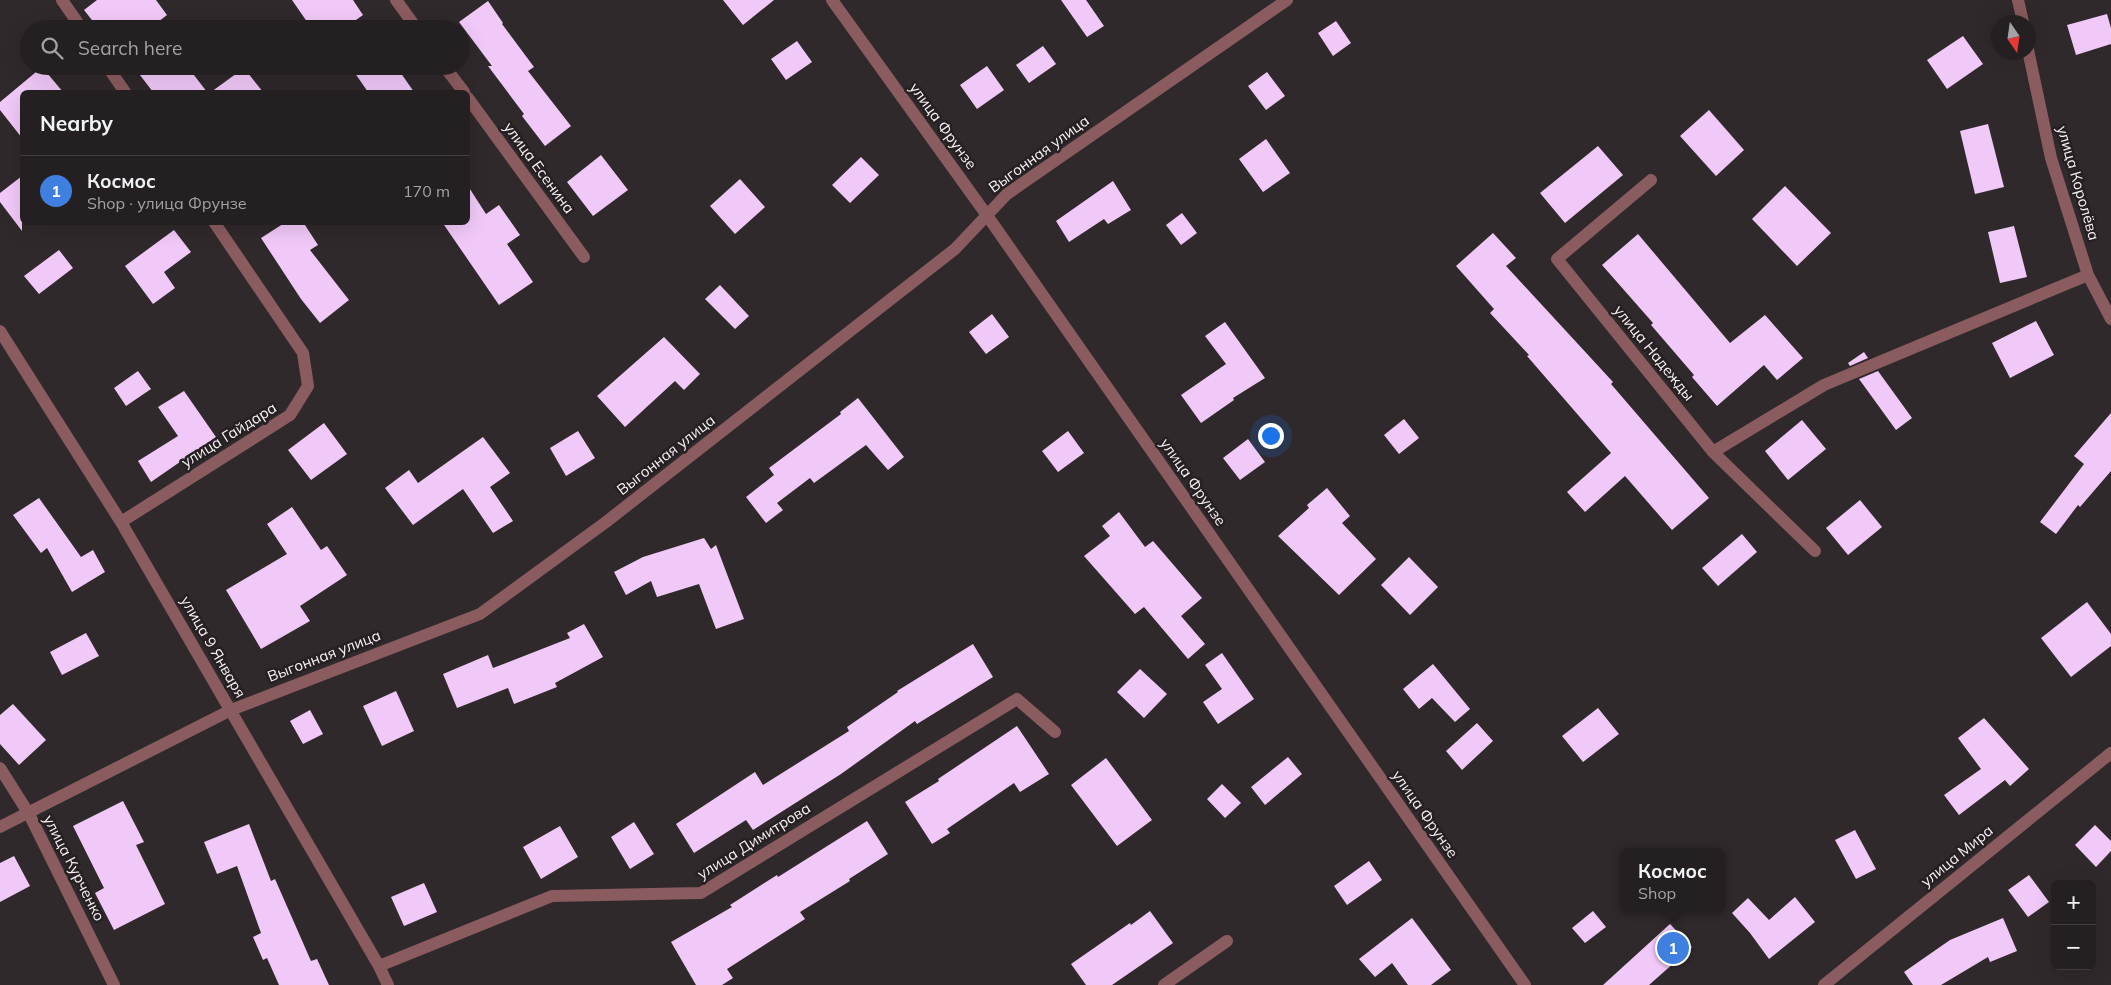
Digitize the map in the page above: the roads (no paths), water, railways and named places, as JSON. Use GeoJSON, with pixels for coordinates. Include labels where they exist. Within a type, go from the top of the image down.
{"type":"FeatureCollection","features":[{"type":"Feature","properties":{"kind":"street"},"geometry":{"type":"LineString","coordinates":[[62,0],[76,20]]}},
{"type":"Feature","properties":{"kind":"street"},"geometry":{"type":"LineString","coordinates":[[396,0],[410,20]]}},
{"type":"Feature","properties":{"kind":"street","name":"улица Фрунзе"},"geometry":{"type":"LineString","coordinates":[[832,0],[986,214],[1525,985]]}},
{"type":"Feature","properties":{"kind":"street","name":"Выгонная улица"},"geometry":{"type":"LineString","coordinates":[[0,827],[29,814],[231,710],[480,614],[606,522],[947,255],[1007,194],[1286,0]]}},
{"type":"Feature","properties":{"kind":"street"},"geometry":{"type":"LineString","coordinates":[[2018,0],[2021,15]]}},
{"type":"Feature","properties":{"kind":"street","name":"улица Королёва"},"geometry":{"type":"LineString","coordinates":[[2030,60],[2051,158],[2088,275],[2111,319]]}},
{"type":"Feature","properties":{"kind":"street"},"geometry":{"type":"LineString","coordinates":[[113,75],[124,90]]}},
{"type":"Feature","properties":{"kind":"street"},"geometry":{"type":"LineString","coordinates":[[451,75],[462,90]]}},
{"type":"Feature","properties":{"kind":"street","name":"улица Есенина"},"geometry":{"type":"LineString","coordinates":[[470,101],[584,257]]}},
{"type":"Feature","properties":{"kind":"street","name":"улица Надежды"},"geometry":{"type":"LineString","coordinates":[[1651,180],[1557,259],[1713,452],[1815,551]]}},
{"type":"Feature","properties":{"kind":"street","name":"улица Гайдара"},"geometry":{"type":"LineString","coordinates":[[121,522],[290,415],[308,386],[303,353],[216,225]]}},
{"type":"Feature","properties":{"kind":"street"},"geometry":{"type":"LineString","coordinates":[[1713,452],[1824,385],[2088,275]]}},
{"type":"Feature","properties":{"kind":"street","name":"улица 9 Января"},"geometry":{"type":"LineString","coordinates":[[0,331],[121,522],[379,966],[388,985]]}},
{"type":"Feature","properties":{"kind":"street","name":"улица Димитрова"},"geometry":{"type":"LineString","coordinates":[[379,966],[552,896],[701,893],[1017,699],[1055,732]]}},
{"type":"Feature","properties":{"kind":"street","name":"улица Мира"},"geometry":{"type":"LineString","coordinates":[[1824,985],[2111,753]]}},
{"type":"Feature","properties":{"kind":"street","name":"улица Курченко"},"geometry":{"type":"LineString","coordinates":[[0,768],[29,814],[114,985]]}},
{"type":"Feature","properties":{"kind":"street"},"geometry":{"type":"LineString","coordinates":[[1164,985],[1227,941]]}},
{"type":"Feature","properties":{"kind":"place","name":"Космос"},"geometry":{"type":"Point","coordinates":[1673,948]}}]}
